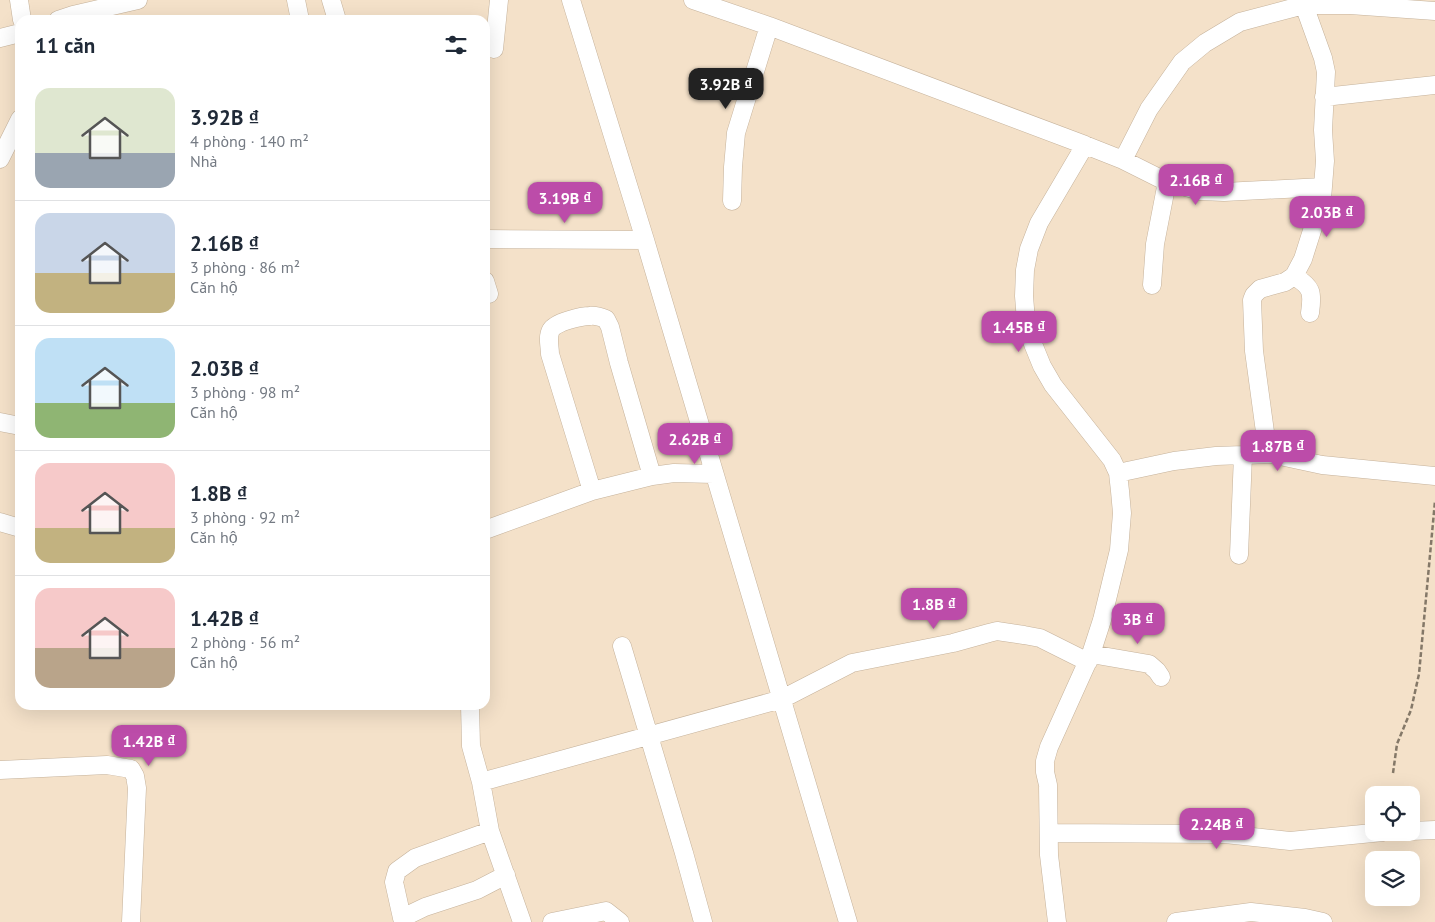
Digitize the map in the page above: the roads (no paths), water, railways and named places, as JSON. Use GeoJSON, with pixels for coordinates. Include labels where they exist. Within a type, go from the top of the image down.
{"type":"FeatureCollection","features":[{"type":"Feature","properties":{"kind":"street"},"geometry":{"type":"LineString","coordinates":[[19,0],[21,15]]}},
{"type":"Feature","properties":{"kind":"street"},"geometry":{"type":"LineString","coordinates":[[69,12],[138,0]]}},
{"type":"Feature","properties":{"kind":"street"},"geometry":{"type":"LineString","coordinates":[[296,0],[299,15]]}},
{"type":"Feature","properties":{"kind":"street"},"geometry":{"type":"LineString","coordinates":[[331,0],[335,15]]}},
{"type":"Feature","properties":{"kind":"street"},"geometry":{"type":"LineString","coordinates":[[494,49],[499,0]]}},
{"type":"Feature","properties":{"kind":"street"},"geometry":{"type":"LineString","coordinates":[[571,0],[848,922]]}},
{"type":"Feature","properties":{"kind":"street"},"geometry":{"type":"LineString","coordinates":[[693,0],[769,26],[1085,145],[1123,160],[1167,182],[1201,190],[1224,192],[1322,187]]}},
{"type":"Feature","properties":{"kind":"street"},"geometry":{"type":"LineString","coordinates":[[1268,454],[1254,351],[1252,300],[1260,289],[1285,282],[1294,276],[1308,246],[1322,199],[1325,161],[1323,130],[1326,72],[1323,58],[1304,5]]}},
{"type":"Feature","properties":{"kind":"street"},"geometry":{"type":"LineString","coordinates":[[1123,160],[1149,109],[1182,62],[1205,43],[1240,22],[1304,5],[1350,5],[1435,11]]}},
{"type":"Feature","properties":{"kind":"street"},"geometry":{"type":"LineString","coordinates":[[732,201],[732,167],[736,133],[769,26]]}},
{"type":"Feature","properties":{"kind":"street"},"geometry":{"type":"LineString","coordinates":[[0,38],[15,35]]}},
{"type":"Feature","properties":{"kind":"street"},"geometry":{"type":"LineString","coordinates":[[1324,97],[1435,85]]}},
{"type":"Feature","properties":{"kind":"street"},"geometry":{"type":"LineString","coordinates":[[0,159],[15,129]]}},
{"type":"Feature","properties":{"kind":"street"},"geometry":{"type":"LineString","coordinates":[[1057,922],[1049,855],[1048,785],[1044,772],[1045,761],[1052,740],[1089,658],[1102,620],[1119,550],[1122,514],[1118,473],[1112,460],[1049,378],[1033,344],[1026,321],[1024,270],[1029,249],[1039,223],[1085,145]]}},
{"type":"Feature","properties":{"kind":"street"},"geometry":{"type":"LineString","coordinates":[[1152,285],[1155,244],[1167,182]]}},
{"type":"Feature","properties":{"kind":"street"},"geometry":{"type":"LineString","coordinates":[[490,239],[644,240]]}},
{"type":"Feature","properties":{"kind":"street"},"geometry":{"type":"LineString","coordinates":[[1294,276],[1304,282],[1311,291],[1310,313]]}},
{"type":"Feature","properties":{"kind":"street"},"geometry":{"type":"LineString","coordinates":[[592,491],[550,354],[549,339],[551,330],[556,325],[566,321],[589,316],[606,319],[610,327],[652,476]]}},
{"type":"Feature","properties":{"kind":"street"},"geometry":{"type":"LineString","coordinates":[[0,422],[15,425]]}},
{"type":"Feature","properties":{"kind":"street"},"geometry":{"type":"LineString","coordinates":[[1118,473],[1174,461],[1216,456],[1268,454],[1322,465],[1435,476]]}},
{"type":"Feature","properties":{"kind":"street"},"geometry":{"type":"LineString","coordinates":[[1239,555],[1243,455]]}},
{"type":"Feature","properties":{"kind":"street"},"geometry":{"type":"LineString","coordinates":[[490,528],[592,491],[652,476],[674,472],[714,474]]}},
{"type":"Feature","properties":{"kind":"street"},"geometry":{"type":"LineString","coordinates":[[0,522],[15,526]]}},
{"type":"Feature","properties":{"kind":"street"},"geometry":{"type":"LineString","coordinates":[[481,782],[782,699],[852,664],[953,643],[998,631],[1040,638],[1089,658],[1149,664],[1161,677]]}},
{"type":"Feature","properties":{"kind":"street"},"geometry":{"type":"LineString","coordinates":[[622,646],[684,853],[702,922]]}},
{"type":"Feature","properties":{"kind":"street"},"geometry":{"type":"LineString","coordinates":[[470,710],[470,746],[481,782],[490,831],[522,922]]}},
{"type":"Feature","properties":{"kind":"street"},"geometry":{"type":"LineString","coordinates":[[0,770],[107,765],[131,769],[135,776],[137,788],[131,922]]}},
{"type":"Feature","properties":{"kind":"street"},"geometry":{"type":"LineString","coordinates":[[1420,831],[1435,830]]}},
{"type":"Feature","properties":{"kind":"street"},"geometry":{"type":"LineString","coordinates":[[490,831],[415,858],[398,871],[394,882],[404,920],[425,907],[477,890],[506,875]]}},
{"type":"Feature","properties":{"kind":"street"},"geometry":{"type":"LineString","coordinates":[[1049,833],[1225,834],[1290,841],[1365,834]]}},
{"type":"Feature","properties":{"kind":"street"},"geometry":{"type":"LineString","coordinates":[[560,921],[606,912],[620,922]]}},
{"type":"Feature","properties":{"kind":"street"},"geometry":{"type":"LineString","coordinates":[[1176,922],[1251,912],[1323,922]]}}]}
